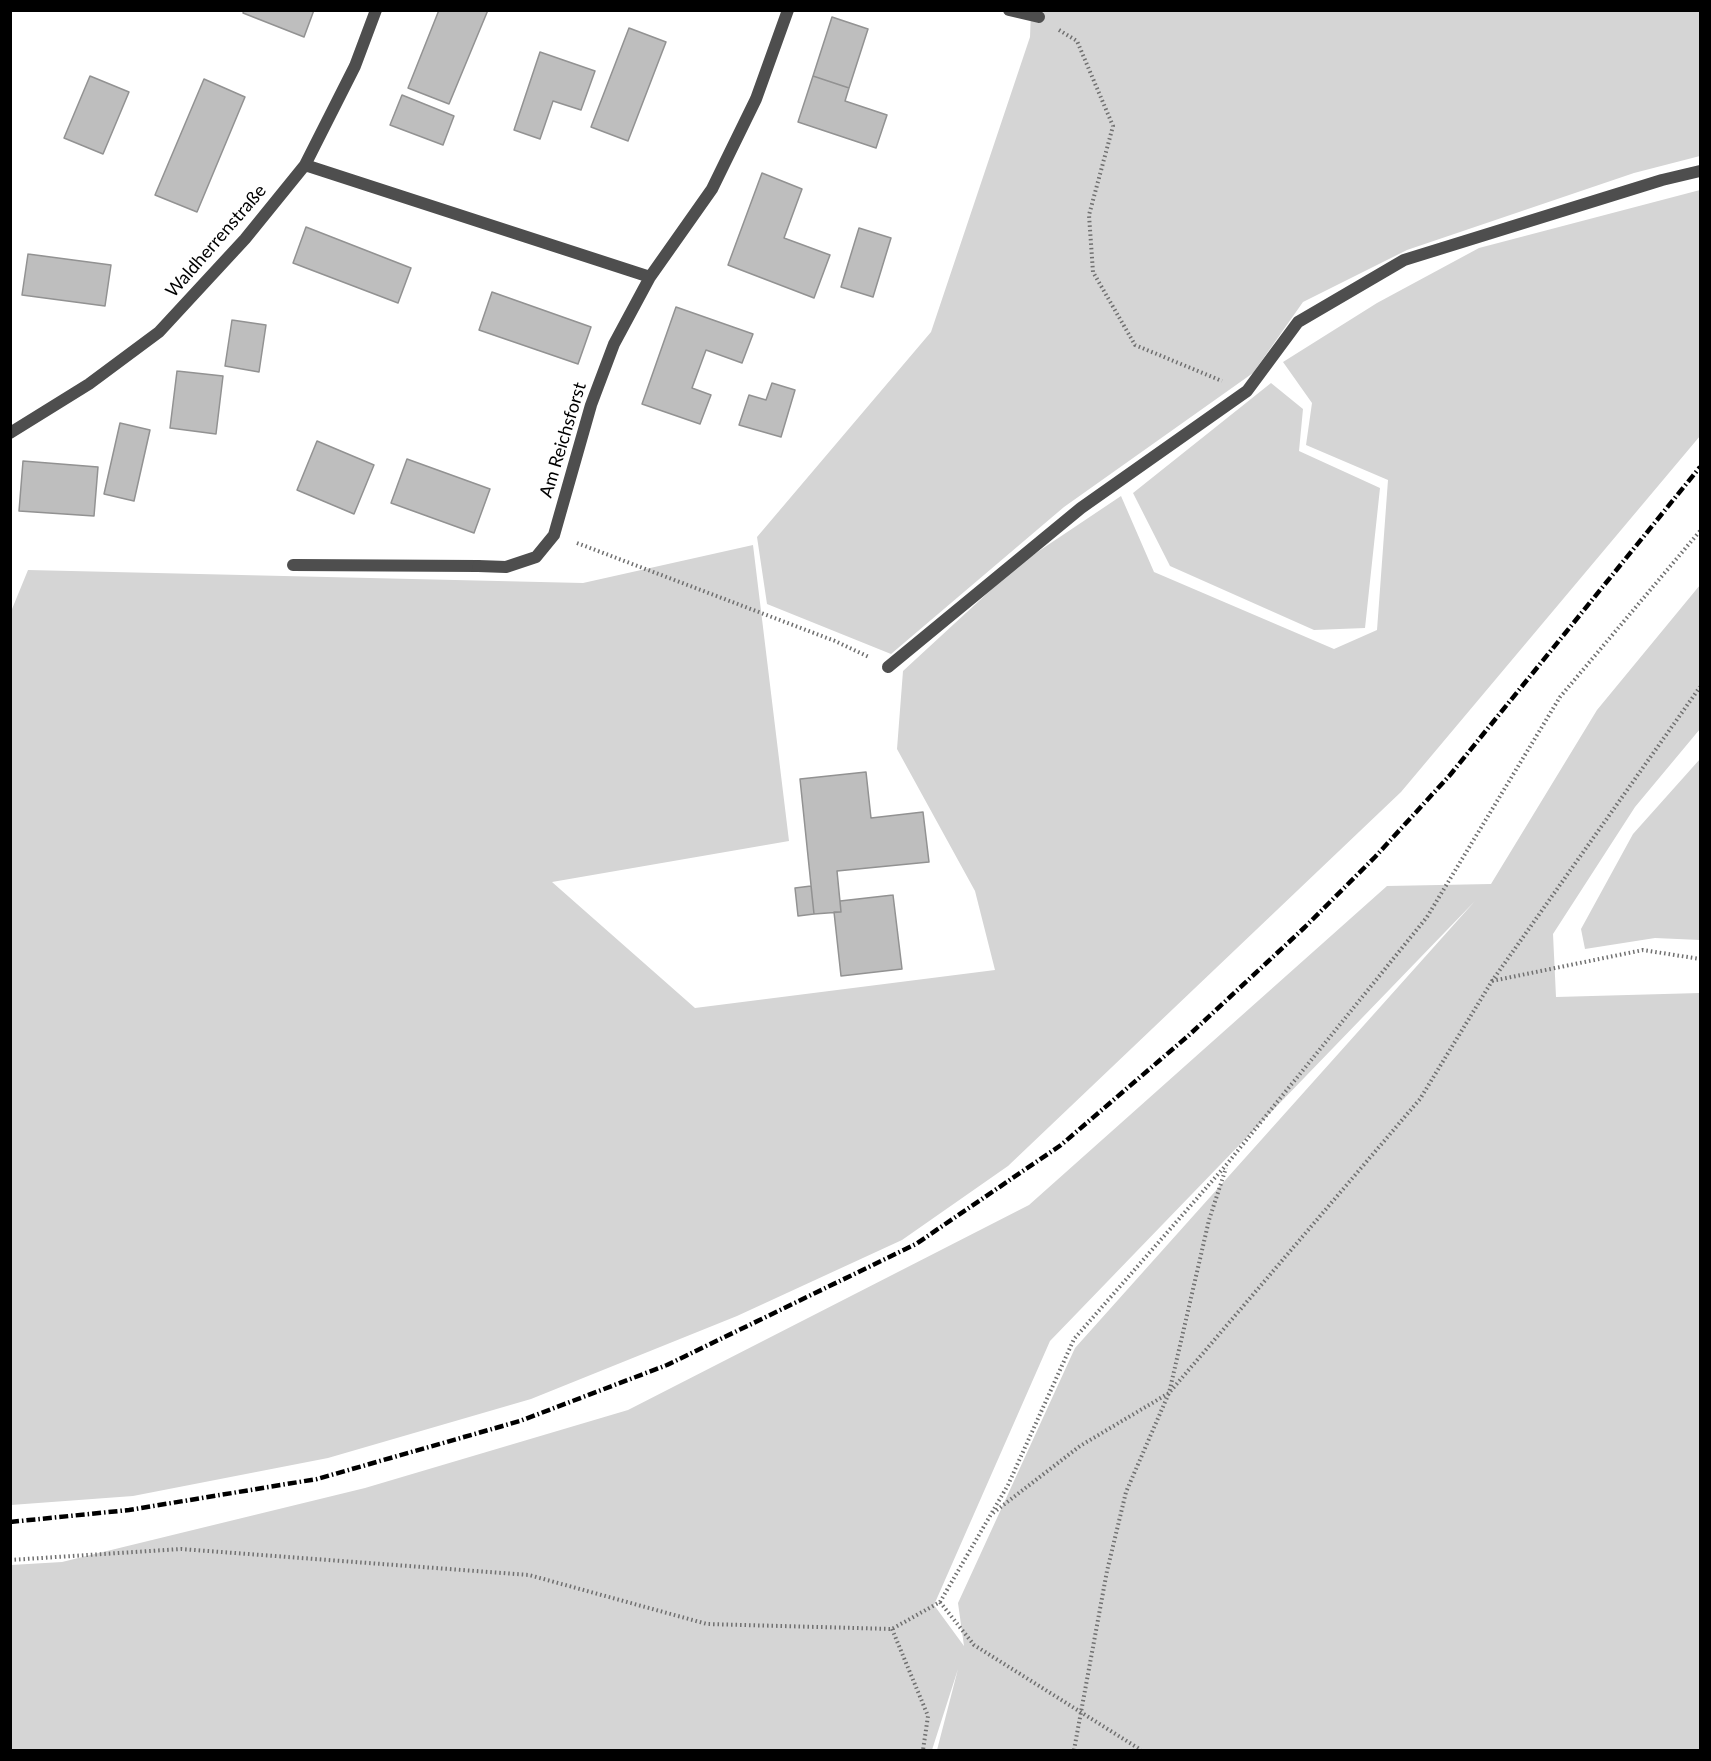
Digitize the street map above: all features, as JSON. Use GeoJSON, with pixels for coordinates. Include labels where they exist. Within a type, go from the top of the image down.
{"type":"FeatureCollection","features":[{"type":"Feature","properties":{"kind":"street","name":"Waldherrenstraße"},"geometry":{"type":"LineString","coordinates":[[10,433],[89,384],[159,332],[245,238],[304,165],[355,66],[376,10]]}},
{"type":"Feature","properties":{"kind":"street","name":"Am Reichsforst"},"geometry":{"type":"LineString","coordinates":[[293,565],[506,567],[536,557],[554,535],[591,405],[614,344],[650,277],[712,189],[756,99],[789,10]]}},
{"type":"Feature","properties":{"kind":"street"},"geometry":{"type":"LineString","coordinates":[[1009,10],[1039,17]]}},
{"type":"Feature","properties":{"kind":"street"},"geometry":{"type":"LineString","coordinates":[[304,165],[650,277]]}},
{"type":"Feature","properties":{"kind":"street"},"geometry":{"type":"LineString","coordinates":[[888,667],[1081,508],[1247,391],[1298,322],[1404,260],[1662,180],[1701,171]]}},
{"type":"Feature","properties":{"kind":"path"},"geometry":{"type":"LineString","coordinates":[[1039,17],[1077,41],[1113,126],[1089,215],[1093,272],[1135,345],[1247,391]]}},
{"type":"Feature","properties":{"kind":"path"},"geometry":{"type":"LineString","coordinates":[[10,1560],[181,1549],[529,1575],[707,1624],[892,1629],[940,1602],[1008,1485],[1074,1339],[1227,1164],[1427,917],[1560,698],[1701,531]]}},
{"type":"Feature","properties":{"kind":"path"},"geometry":{"type":"LineString","coordinates":[[554,535],[835,641],[888,667]]}},
{"type":"Feature","properties":{"kind":"path"},"geometry":{"type":"LineString","coordinates":[[990,1515],[1080,1446],[1168,1393],[1420,1099],[1492,981],[1701,687]]}},
{"type":"Feature","properties":{"kind":"path"},"geometry":{"type":"LineString","coordinates":[[1492,981],[1643,950],[1701,959]]}},
{"type":"Feature","properties":{"kind":"path"},"geometry":{"type":"LineString","coordinates":[[1074,1750],[1107,1571],[1126,1492],[1168,1393],[1209,1220],[1227,1164]]}},
{"type":"Feature","properties":{"kind":"path"},"geometry":{"type":"LineString","coordinates":[[940,1602],[974,1645],[1141,1750]]}},
{"type":"Feature","properties":{"kind":"path"},"geometry":{"type":"LineString","coordinates":[[892,1629],[928,1716],[923,1750]]}},
{"type":"Feature","properties":{"kind":"shaded area"},"geometry":{"type":"Polygon","coordinates":[[[1031,11],[1700,11],[1700,156],[1634,173],[1407,250],[1303,302],[1253,373],[1064,507],[891,654],[767,604],[757,537],[931,332],[1030,37],[1031,11]]]}},
{"type":"Feature","properties":{"kind":"shaded area"},"geometry":{"type":"Polygon","coordinates":[[[1700,190],[1700,436],[1401,792],[1008,1166],[902,1240],[737,1316],[531,1399],[328,1458],[133,1496],[11,1505],[10,614],[28,570],[583,583],[753,545],[789,841],[552,882],[695,1008],[995,970],[975,891],[897,749],[903,671],[1018,565],[1121,496],[1154,572],[1334,649],[1377,630],[1388,480],[1306,445],[1312,403],[1283,362],[1377,303],[1479,248],[1700,190]]]}},
{"type":"Feature","properties":{"kind":"shaded area"},"geometry":{"type":"Polygon","coordinates":[[[1271,383],[1303,409],[1299,451],[1380,488],[1365,628],[1314,630],[1170,566],[1133,493],[1271,383]]]}},
{"type":"Feature","properties":{"kind":"shaded area"},"geometry":{"type":"Polygon","coordinates":[[[1700,585],[1700,729],[1635,807],[1553,934],[1556,997],[1700,993],[1700,1750],[937,1750],[958,1669],[932,1750],[11,1750],[11,1565],[62,1562],[365,1488],[628,1410],[1029,1205],[1387,886],[1491,884],[1597,710],[1700,585]],[[1475,901],[1050,1341],[934,1605],[964,1646],[958,1603],[1075,1348],[1475,901]]]}},
{"type":"Feature","properties":{"kind":"shaded area"},"geometry":{"type":"Polygon","coordinates":[[[1700,759],[1700,940],[1655,938],[1585,949],[1581,929],[1633,834],[1700,759]]]}},
{"type":"Feature","properties":{"kind":"building"},"geometry":{"type":"Polygon","coordinates":[[[244,10],[314,10],[304,37],[243,13],[244,10]]]}},
{"type":"Feature","properties":{"kind":"building"},"geometry":{"type":"Polygon","coordinates":[[[439,10],[488,10],[449,104],[408,88],[439,10]]]}},
{"type":"Feature","properties":{"kind":"building"},"geometry":{"type":"Polygon","coordinates":[[[832,17],[868,29],[849,88],[813,76],[832,17]]]}},
{"type":"Feature","properties":{"kind":"building"},"geometry":{"type":"Polygon","coordinates":[[[629,28],[666,42],[628,141],[591,127],[629,28]]]}},
{"type":"Feature","properties":{"kind":"building"},"geometry":{"type":"Polygon","coordinates":[[[540,52],[595,71],[581,110],[553,101],[540,139],[514,130],[540,52]]]}},
{"type":"Feature","properties":{"kind":"building"},"geometry":{"type":"Polygon","coordinates":[[[90,76],[129,92],[103,154],[64,138],[90,76]]]}},
{"type":"Feature","properties":{"kind":"building"},"geometry":{"type":"Polygon","coordinates":[[[813,76],[849,88],[845,101],[887,115],[876,148],[798,122],[813,76]]]}},
{"type":"Feature","properties":{"kind":"building"},"geometry":{"type":"Polygon","coordinates":[[[204,79],[245,97],[197,212],[155,195],[204,79]]]}},
{"type":"Feature","properties":{"kind":"building"},"geometry":{"type":"Polygon","coordinates":[[[402,95],[454,116],[443,145],[390,125],[402,95]]]}},
{"type":"Feature","properties":{"kind":"building"},"geometry":{"type":"Polygon","coordinates":[[[762,173],[802,189],[784,238],[830,255],[814,298],[728,265],[762,173]]]}},
{"type":"Feature","properties":{"kind":"building"},"geometry":{"type":"Polygon","coordinates":[[[306,227],[411,268],[398,303],[293,263],[306,227]]]}},
{"type":"Feature","properties":{"kind":"building"},"geometry":{"type":"Polygon","coordinates":[[[859,228],[891,238],[873,297],[841,287],[859,228]]]}},
{"type":"Feature","properties":{"kind":"building"},"geometry":{"type":"Polygon","coordinates":[[[28,254],[111,265],[105,306],[22,295],[28,254]]]}},
{"type":"Feature","properties":{"kind":"building"},"geometry":{"type":"Polygon","coordinates":[[[492,292],[591,327],[578,364],[479,330],[492,292]]]}},
{"type":"Feature","properties":{"kind":"building"},"geometry":{"type":"Polygon","coordinates":[[[676,307],[753,334],[742,363],[706,350],[692,388],[711,395],[700,424],[642,404],[676,307]]]}},
{"type":"Feature","properties":{"kind":"building"},"geometry":{"type":"Polygon","coordinates":[[[232,320],[266,325],[259,372],[225,366],[232,320]]]}},
{"type":"Feature","properties":{"kind":"building"},"geometry":{"type":"Polygon","coordinates":[[[177,371],[223,376],[216,434],[170,428],[177,371]]]}},
{"type":"Feature","properties":{"kind":"building"},"geometry":{"type":"Polygon","coordinates":[[[772,383],[795,390],[781,437],[739,425],[749,395],[766,400],[772,383]]]}},
{"type":"Feature","properties":{"kind":"building"},"geometry":{"type":"Polygon","coordinates":[[[120,423],[150,430],[134,501],[104,494],[120,423]]]}},
{"type":"Feature","properties":{"kind":"building"},"geometry":{"type":"Polygon","coordinates":[[[317,441],[374,465],[354,514],[297,490],[317,441]]]}},
{"type":"Feature","properties":{"kind":"building"},"geometry":{"type":"Polygon","coordinates":[[[407,459],[490,489],[474,533],[391,503],[407,459]]]}},
{"type":"Feature","properties":{"kind":"building"},"geometry":{"type":"Polygon","coordinates":[[[23,461],[98,467],[94,516],[19,511],[23,461]]]}},
{"type":"Feature","properties":{"kind":"building"},"geometry":{"type":"Polygon","coordinates":[[[866,772],[871,818],[923,812],[929,862],[837,871],[841,912],[814,914],[800,779],[866,772]]]}},
{"type":"Feature","properties":{"kind":"building"},"geometry":{"type":"Polygon","coordinates":[[[811,886],[814,914],[798,916],[795,888],[811,886]]]}},
{"type":"Feature","properties":{"kind":"building"},"geometry":{"type":"Polygon","coordinates":[[[893,895],[902,969],[841,976],[834,912],[841,912],[840,901],[893,895]]]}},
{"type":"Feature","properties":{"kind":"railway"},"geometry":{"type":"LineString","coordinates":[[10,1522],[129,1510],[317,1479],[520,1421],[667,1365],[916,1244],[1061,1145],[1188,1036],[1305,927],[1375,857],[1450,775],[1700,467]]}}]}
